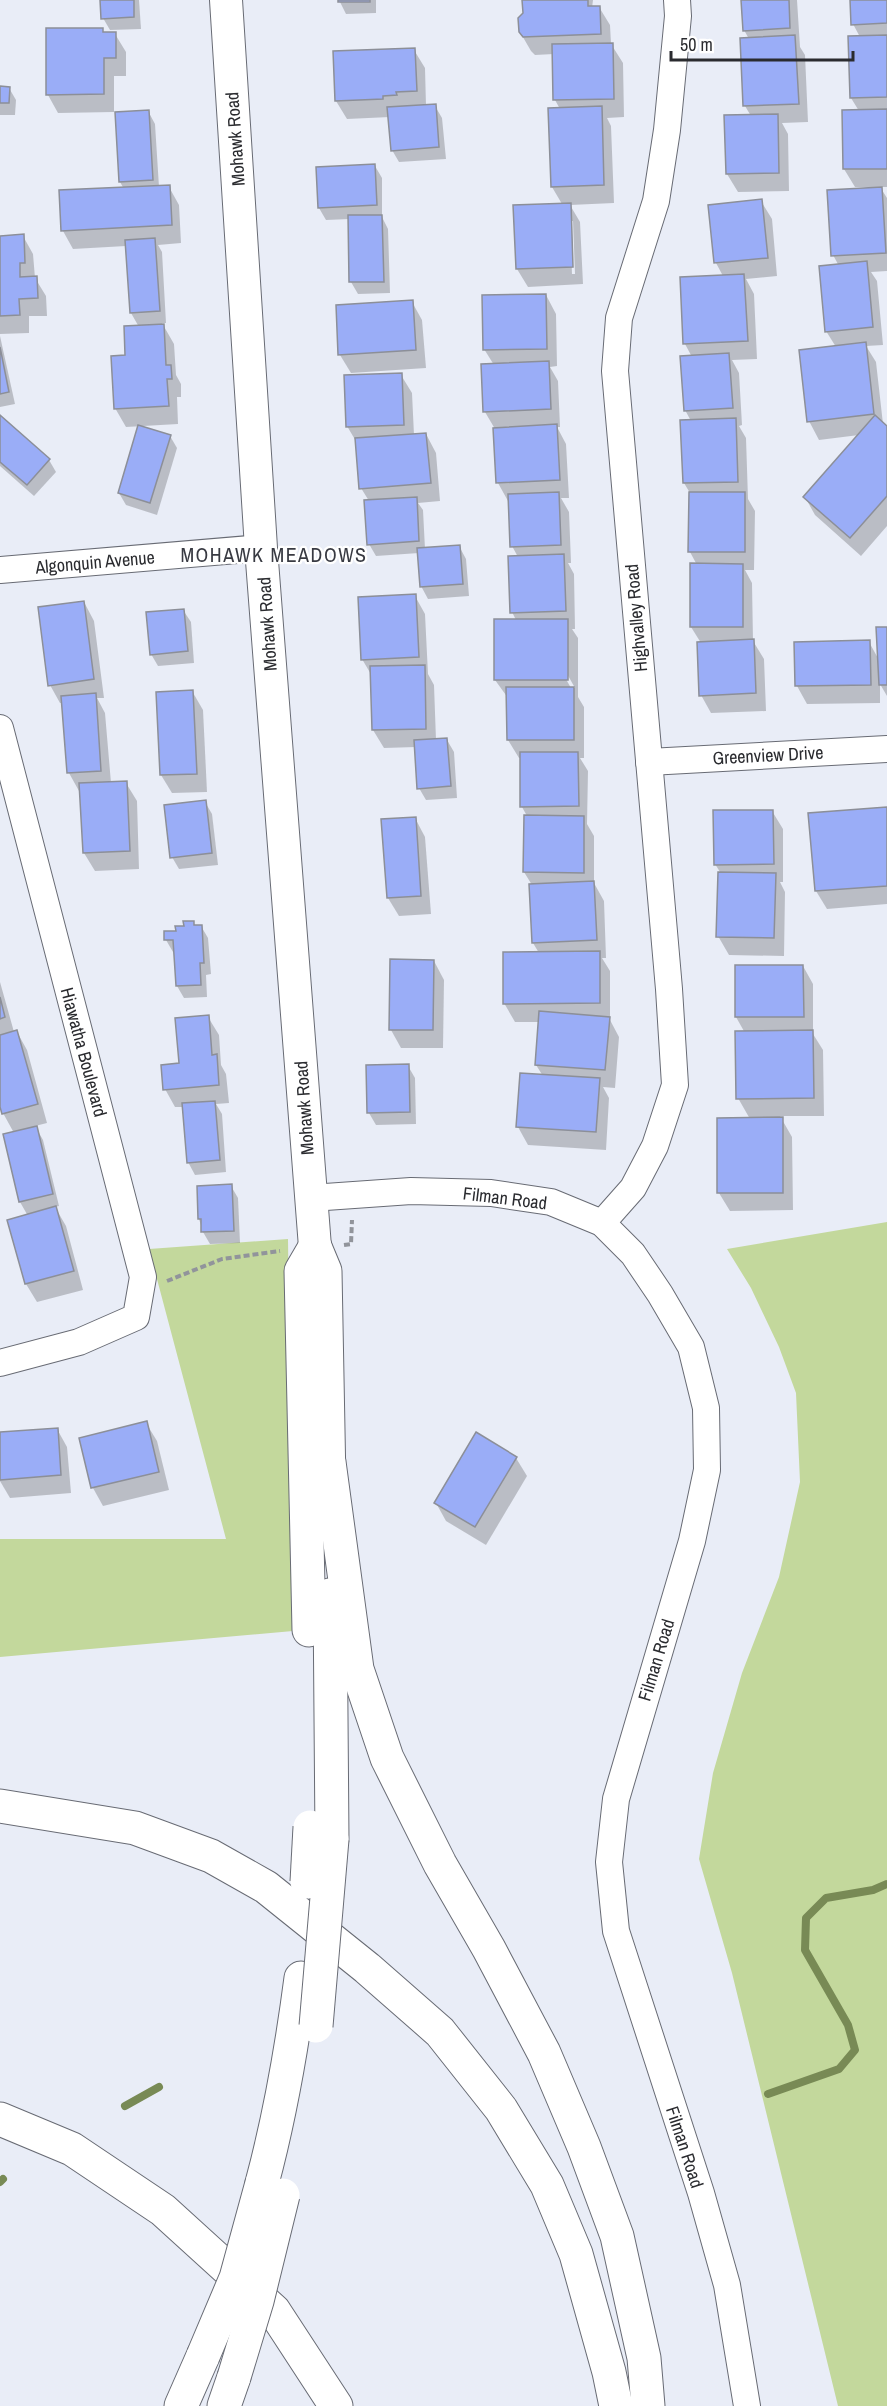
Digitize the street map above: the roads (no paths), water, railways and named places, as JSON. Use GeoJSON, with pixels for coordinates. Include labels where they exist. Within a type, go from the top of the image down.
{"type":"FeatureCollection","features":[{"type":"Feature","properties":{"kind":"highway"},"geometry":{"type":"LineString","coordinates":[[181,2406],[273,2189],[296,2144],[316,2025],[329,1462],[325,1271],[315,1247]]}},
{"type":"Feature","properties":{"kind":"highway"},"geometry":{"type":"LineString","coordinates":[[229,2392],[257,2301],[273,2189],[274,2140],[293,2038],[321,1833],[310,1666],[301,1271],[315,1247]]}},
{"type":"Feature","properties":{"kind":"highway"},"geometry":{"type":"LineString","coordinates":[[329,1462],[357,1669],[387,1758],[440,1864],[489,1949],[544,2053],[584,2147],[617,2236],[644,2358],[648,2406]]}},
{"type":"Feature","properties":{"kind":"highway"},"geometry":{"type":"LineString","coordinates":[[0,1806],[135,1828],[211,1856],[266,1887],[367,1968],[440,2032],[501,2109],[547,2185],[576,2254],[609,2372],[616,2406]]}},
{"type":"Feature","properties":{"kind":"highway"},"geometry":{"type":"LineString","coordinates":[[0,2119],[72,2149],[163,2210],[274,2311],[336,2406]]}},
{"type":"Feature","properties":{"kind":"main road","name":"Mohawk Road"},"geometry":{"type":"LineString","coordinates":[[226,0],[261,548],[315,1247]]}},
{"type":"Feature","properties":{"kind":"street","name":"Highvalley Road"},"geometry":{"type":"LineString","coordinates":[[602,1223],[633,1188],[650,1157],[675,1085],[669,989],[615,371],[619,318],[656,201],[667,130],[678,16],[677,0]]}},
{"type":"Feature","properties":{"kind":"street","name":"Algonquin Avenue"},"geometry":{"type":"LineString","coordinates":[[0,570],[261,548]]}},
{"type":"Feature","properties":{"kind":"street","name":"Hiawatha Boulevard"},"geometry":{"type":"LineString","coordinates":[[0,728],[143,1277],[136,1317],[79,1342],[0,1363]]}},
{"type":"Feature","properties":{"kind":"street","name":"Greenview Drive"},"geometry":{"type":"LineString","coordinates":[[649,762],[887,749]]}},
{"type":"Feature","properties":{"kind":"street","name":"Filman Road"},"geometry":{"type":"LineString","coordinates":[[311,1198],[411,1191],[491,1193],[551,1202],[602,1223],[633,1254],[691,1347],[706,1408],[707,1470],[692,1541],[616,1799],[609,1862],[616,1931],[701,2193],[727,2285],[747,2406]]}},
{"type":"Feature","properties":{"kind":"waterway"},"geometry":{"type":"LineString","coordinates":[[768,2094],[839,2069],[855,2050],[848,2025],[805,1950],[806,1918],[826,1898],[873,1890],[887,1884]]}},
{"type":"Feature","properties":{"kind":"waterway"},"geometry":{"type":"LineString","coordinates":[[125,2106],[159,2087]]}},
{"type":"Feature","properties":{"kind":"waterway"},"geometry":{"type":"LineString","coordinates":[[0,2182],[3,2179]]}},
{"type":"Feature","properties":{"kind":"district","name":"MOHAWK MEADOWS"},"geometry":{"type":"Point","coordinates":[274,554]}}]}
